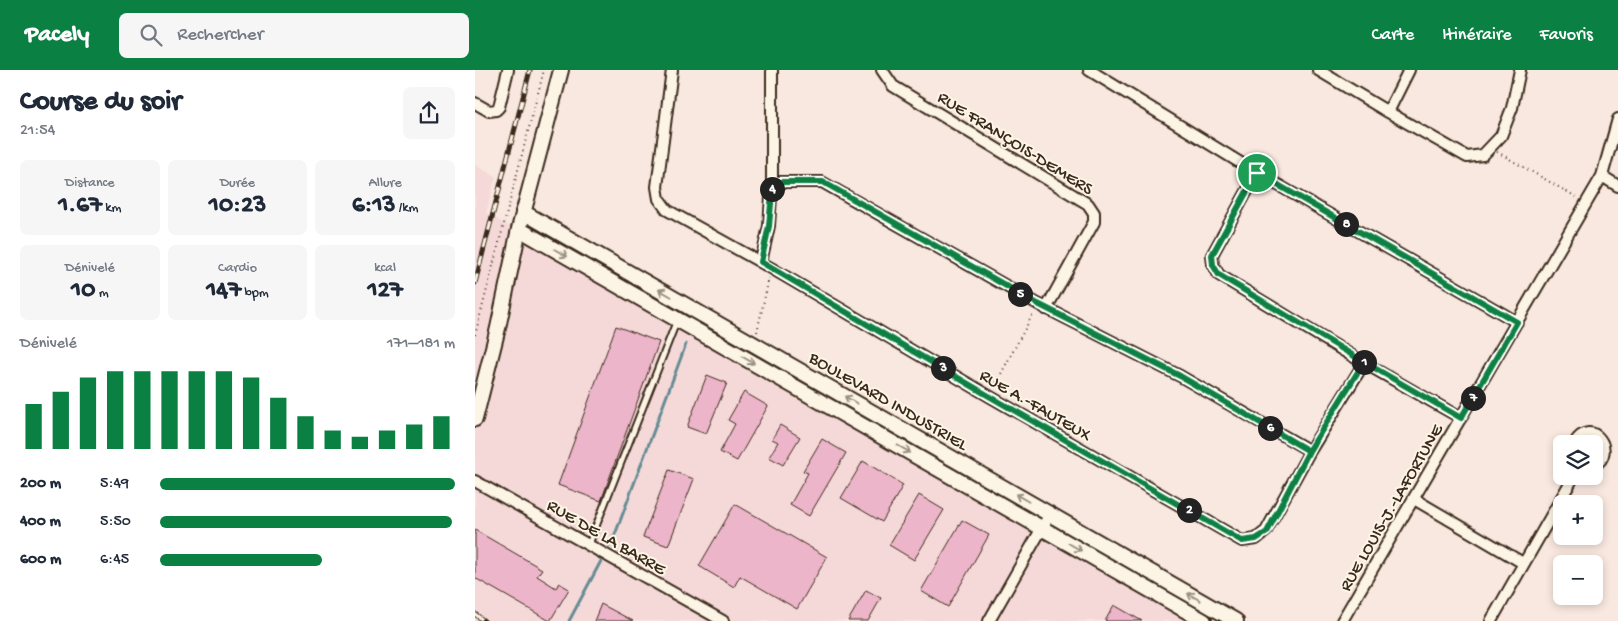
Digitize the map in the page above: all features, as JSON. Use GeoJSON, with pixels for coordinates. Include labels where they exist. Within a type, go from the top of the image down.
{"type":"FeatureCollection","features":[{"type":"Feature","properties":{"kind":"street"},"geometry":{"type":"LineString","coordinates":[[475,103],[489,111],[496,110],[501,101],[509,70]]}},
{"type":"Feature","properties":{"kind":"street"},"geometry":{"type":"LineString","coordinates":[[475,419],[498,328],[523,212],[561,70]]}},
{"type":"Feature","properties":{"kind":"street","name":"RUE A.-FAUTEUX"},"geometry":{"type":"LineString","coordinates":[[672,70],[657,187],[659,199],[667,210],[761,262],[989,396],[1242,541],[1256,539],[1267,532],[1309,451],[1364,362]]}},
{"type":"Feature","properties":{"kind":"street"},"geometry":{"type":"LineString","coordinates":[[761,262],[769,226],[773,182],[772,70]]}},
{"type":"Feature","properties":{"kind":"street","name":"RUE FRANÇOIS-DEMERS"},"geometry":{"type":"LineString","coordinates":[[882,70],[893,86],[1088,204],[1095,213],[1094,222],[1042,306]]}},
{"type":"Feature","properties":{"kind":"street"},"geometry":{"type":"LineString","coordinates":[[1089,70],[1257,173],[1517,322]]}},
{"type":"Feature","properties":{"kind":"street"},"geometry":{"type":"LineString","coordinates":[[1318,70],[1467,157],[1483,155],[1501,136],[1512,108],[1520,70]]}},
{"type":"Feature","properties":{"kind":"street"},"geometry":{"type":"LineString","coordinates":[[1388,112],[1409,70]]}},
{"type":"Feature","properties":{"kind":"street","name":"RUE LOUIS-J.-LAFORTUNE"},"geometry":{"type":"LineString","coordinates":[[1342,621],[1602,176],[1618,119]]}},
{"type":"Feature","properties":{"kind":"street"},"geometry":{"type":"LineString","coordinates":[[1257,173],[1212,255],[1213,265],[1219,275],[1461,418]]}},
{"type":"Feature","properties":{"kind":"street"},"geometry":{"type":"LineString","coordinates":[[1602,176],[1618,186]]}},
{"type":"Feature","properties":{"kind":"street"},"geometry":{"type":"LineString","coordinates":[[773,182],[823,182],[1042,306],[1180,376],[1309,451]]}},
{"type":"Feature","properties":{"kind":"street","name":"BOULEVARD INDUSTRIEL"},"geometry":{"type":"LineString","coordinates":[[523,212],[1236,621]]}},
{"type":"Feature","properties":{"kind":"street","name":"BOULEVARD INDUSTRIEL"},"geometry":{"type":"LineString","coordinates":[[519,229],[1204,621]]}},
{"type":"Feature","properties":{"kind":"street"},"geometry":{"type":"LineString","coordinates":[[680,321],[691,308]]}},
{"type":"Feature","properties":{"kind":"street"},"geometry":{"type":"LineString","coordinates":[[718,342],[726,328]]}},
{"type":"Feature","properties":{"kind":"street"},"geometry":{"type":"LineString","coordinates":[[794,386],[802,372]]}},
{"type":"Feature","properties":{"kind":"street"},"geometry":{"type":"LineString","coordinates":[[873,431],[883,418]]}},
{"type":"Feature","properties":{"kind":"street"},"geometry":{"type":"LineString","coordinates":[[1584,435],[1587,433],[1598,435]]}},
{"type":"Feature","properties":{"kind":"street"},"geometry":{"type":"LineString","coordinates":[[1603,438],[1607,448],[1603,458]]}},
{"type":"Feature","properties":{"kind":"street"},"geometry":{"type":"LineString","coordinates":[[927,463],[936,448]]}},
{"type":"Feature","properties":{"kind":"street"},"geometry":{"type":"LineString","coordinates":[[961,482],[970,468]]}},
{"type":"Feature","properties":{"kind":"street","name":"RUE DE LA BARRE"},"geometry":{"type":"LineString","coordinates":[[475,481],[723,621]]}},
{"type":"Feature","properties":{"kind":"street"},"geometry":{"type":"LineString","coordinates":[[1491,621],[1569,485]]}},
{"type":"Feature","properties":{"kind":"street"},"geometry":{"type":"LineString","coordinates":[[1413,499],[1523,564]]}},
{"type":"Feature","properties":{"kind":"street"},"geometry":{"type":"LineString","coordinates":[[989,621],[1050,514]]}},
{"type":"Feature","properties":{"kind":"lane"},"geometry":{"type":"LineString","coordinates":[[589,544],[680,321]]}},
{"type":"Feature","properties":{"kind":"path"},"geometry":{"type":"LineString","coordinates":[[475,335],[544,70]]}},
{"type":"Feature","properties":{"kind":"path"},"geometry":{"type":"LineString","coordinates":[[1490,148],[1586,203]]}},
{"type":"Feature","properties":{"kind":"path"},"geometry":{"type":"LineString","coordinates":[[754,344],[771,268]]}},
{"type":"Feature","properties":{"kind":"path"},"geometry":{"type":"LineString","coordinates":[[989,396],[1042,306]]}},
{"type":"Feature","properties":{"kind":"shaded area"},"geometry":{"type":"Polygon","coordinates":[[[475,165],[496,177],[486,213],[1196,621],[475,621],[475,165]]]}},
{"type":"Feature","properties":{"kind":"building"},"geometry":{"type":"Polygon","coordinates":[[[616,326],[659,342],[601,501],[558,485],[616,326]]]}},
{"type":"Feature","properties":{"kind":"building"},"geometry":{"type":"Polygon","coordinates":[[[707,375],[727,383],[706,434],[687,427],[707,375]]]}},
{"type":"Feature","properties":{"kind":"building"},"geometry":{"type":"Polygon","coordinates":[[[744,392],[768,406],[737,461],[720,452],[735,424],[728,420],[744,392]]]}},
{"type":"Feature","properties":{"kind":"building"},"geometry":{"type":"Polygon","coordinates":[[[780,425],[800,437],[783,465],[769,457],[778,442],[772,439],[780,425]]]}},
{"type":"Feature","properties":{"kind":"building"},"geometry":{"type":"Polygon","coordinates":[[[822,439],[846,453],[809,516],[790,505],[808,473],[803,471],[822,439]]]}},
{"type":"Feature","properties":{"kind":"building"},"geometry":{"type":"Polygon","coordinates":[[[863,461],[903,485],[882,522],[841,498],[863,461]]]}},
{"type":"Feature","properties":{"kind":"building"},"geometry":{"type":"Polygon","coordinates":[[[669,470],[694,479],[668,546],[643,537],[669,470]]]}},
{"type":"Feature","properties":{"kind":"building"},"geometry":{"type":"Polygon","coordinates":[[[919,495],[944,510],[914,560],[889,545],[919,495]]]}},
{"type":"Feature","properties":{"kind":"building"},"geometry":{"type":"Polygon","coordinates":[[[735,504],[827,557],[797,609],[740,576],[734,587],[699,566],[735,504]]]}},
{"type":"Feature","properties":{"kind":"building"},"geometry":{"type":"Polygon","coordinates":[[[962,520],[989,535],[948,607],[921,591],[962,520]]]}},
{"type":"Feature","properties":{"kind":"building"},"geometry":{"type":"Polygon","coordinates":[[[475,530],[542,569],[537,576],[556,588],[559,583],[569,589],[550,621],[475,578],[475,530]]]}},
{"type":"Feature","properties":{"kind":"building"},"geometry":{"type":"Polygon","coordinates":[[[866,590],[881,598],[868,621],[848,621],[866,590]]]}},
{"type":"Feature","properties":{"kind":"building"},"geometry":{"type":"Polygon","coordinates":[[[601,604],[633,621],[594,621],[601,604]]]}},
{"type":"Feature","properties":{"kind":"building"},"geometry":{"type":"Polygon","coordinates":[[[1114,605],[1142,621],[1105,621],[1114,605]]]}},
{"type":"Feature","properties":{"kind":"waterway"},"geometry":{"type":"LineString","coordinates":[[609,546],[616,532],[686,344]]}},
{"type":"Feature","properties":{"kind":"waterway"},"geometry":{"type":"LineString","coordinates":[[569,621],[601,561]]}},
{"type":"Feature","properties":{"kind":"railway"},"geometry":{"type":"LineString","coordinates":[[475,283],[530,70]]}},
{"type":"Feature","properties":{"kind":"railway"},"geometry":{"type":"LineString","coordinates":[[475,614],[484,621]]}},
{"type":"Feature","properties":{"kind":"route"},"geometry":{"type":"LineString","coordinates":[[1257,173],[1212,255],[1213,265],[1219,275],[1364,362],[1309,451],[1267,532],[1256,539],[1242,541],[989,396],[761,262],[769,226],[773,182],[823,182],[1038,304],[1180,376],[1309,451],[1337,407],[1364,362],[1461,418],[1517,322],[1257,173]]}}]}
